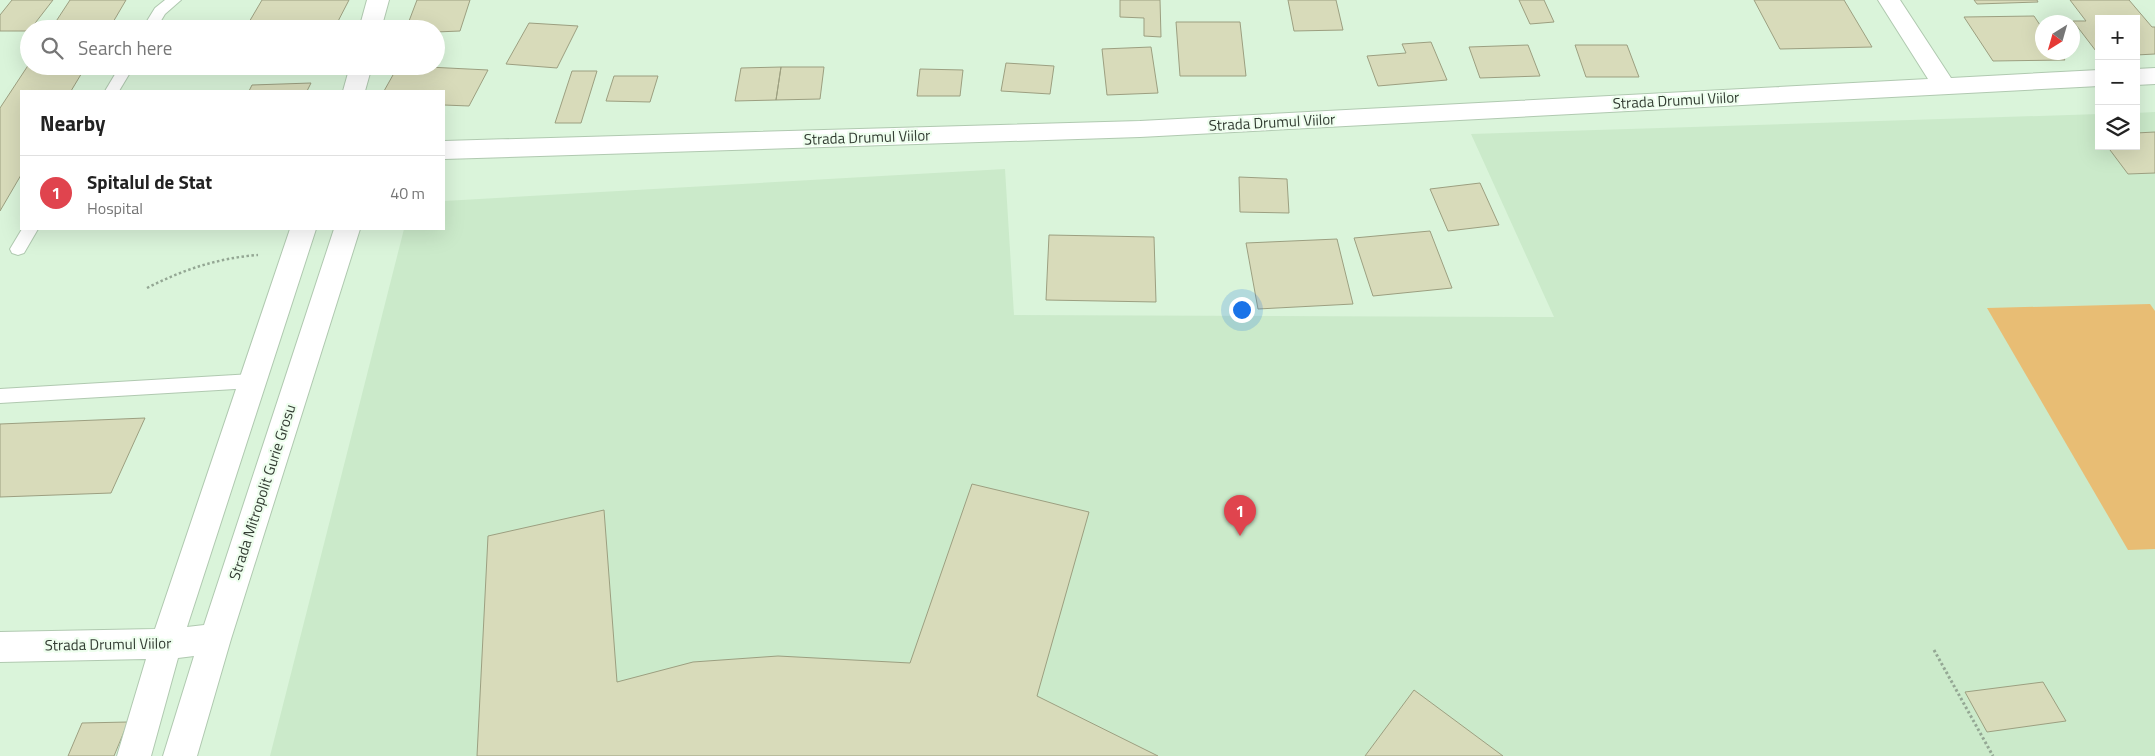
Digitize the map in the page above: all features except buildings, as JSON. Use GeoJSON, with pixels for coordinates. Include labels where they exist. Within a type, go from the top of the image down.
{"type":"FeatureCollection","features":[{"type":"Feature","properties":{"kind":"street"},"geometry":{"type":"LineString","coordinates":[[372,20],[378,0]]}},
{"type":"Feature","properties":{"kind":"street"},"geometry":{"type":"LineString","coordinates":[[1889,0],[1944,86]]}},
{"type":"Feature","properties":{"kind":"street"},"geometry":{"type":"LineString","coordinates":[[354,90],[358,75]]}},
{"type":"Feature","properties":{"kind":"street"},"geometry":{"type":"LineString","coordinates":[[2140,77],[2155,76]]}},
{"type":"Feature","properties":{"kind":"street","name":"Strada Drumul Viilor"},"geometry":{"type":"LineString","coordinates":[[445,150],[1140,129],[2095,78]]}},
{"type":"Feature","properties":{"kind":"street","name":"Strada Mitropolit Gurie Grosu"},"geometry":{"type":"LineString","coordinates":[[180,756],[215,639],[347,230]]}},
{"type":"Feature","properties":{"kind":"street"},"geometry":{"type":"LineString","coordinates":[[134,756],[166,644],[298,242]]}},
{"type":"Feature","properties":{"kind":"street","name":"Strada Drumul Viilor"},"geometry":{"type":"LineString","coordinates":[[0,647],[166,644],[215,639]]}},
{"type":"Feature","properties":{"kind":"lane"},"geometry":{"type":"LineString","coordinates":[[154,20],[160,11],[174,0]]}},
{"type":"Feature","properties":{"kind":"lane"},"geometry":{"type":"LineString","coordinates":[[113,90],[122,75]]}},
{"type":"Feature","properties":{"kind":"lane"},"geometry":{"type":"LineString","coordinates":[[18,249],[29,230]]}},
{"type":"Feature","properties":{"kind":"lane"},"geometry":{"type":"LineString","coordinates":[[0,396],[252,381]]}},
{"type":"Feature","properties":{"kind":"path"},"geometry":{"type":"LineString","coordinates":[[147,288],[174,273],[215,260],[253,255],[298,242]]}},
{"type":"Feature","properties":{"kind":"path"},"geometry":{"type":"LineString","coordinates":[[1934,650],[1992,756]]}},
{"type":"Feature","properties":{"kind":"shaded area"},"geometry":{"type":"Polygon","coordinates":[[[2155,112],[2155,756],[270,756],[404,230],[445,230],[445,201],[1005,169],[1014,315],[1554,317],[1471,134],[2095,114],[2095,150],[2140,150],[2140,113],[2155,112]]]}},
{"type":"Feature","properties":{"kind":"shaded area"},"geometry":{"type":"Polygon","coordinates":[[[2150,304],[2155,311],[2155,549],[2128,550],[1987,308],[2150,304]]]}},
{"type":"Feature","properties":{"kind":"place","name":"Spitalul de Stat"},"geometry":{"type":"Point","coordinates":[1240,536]}}]}
